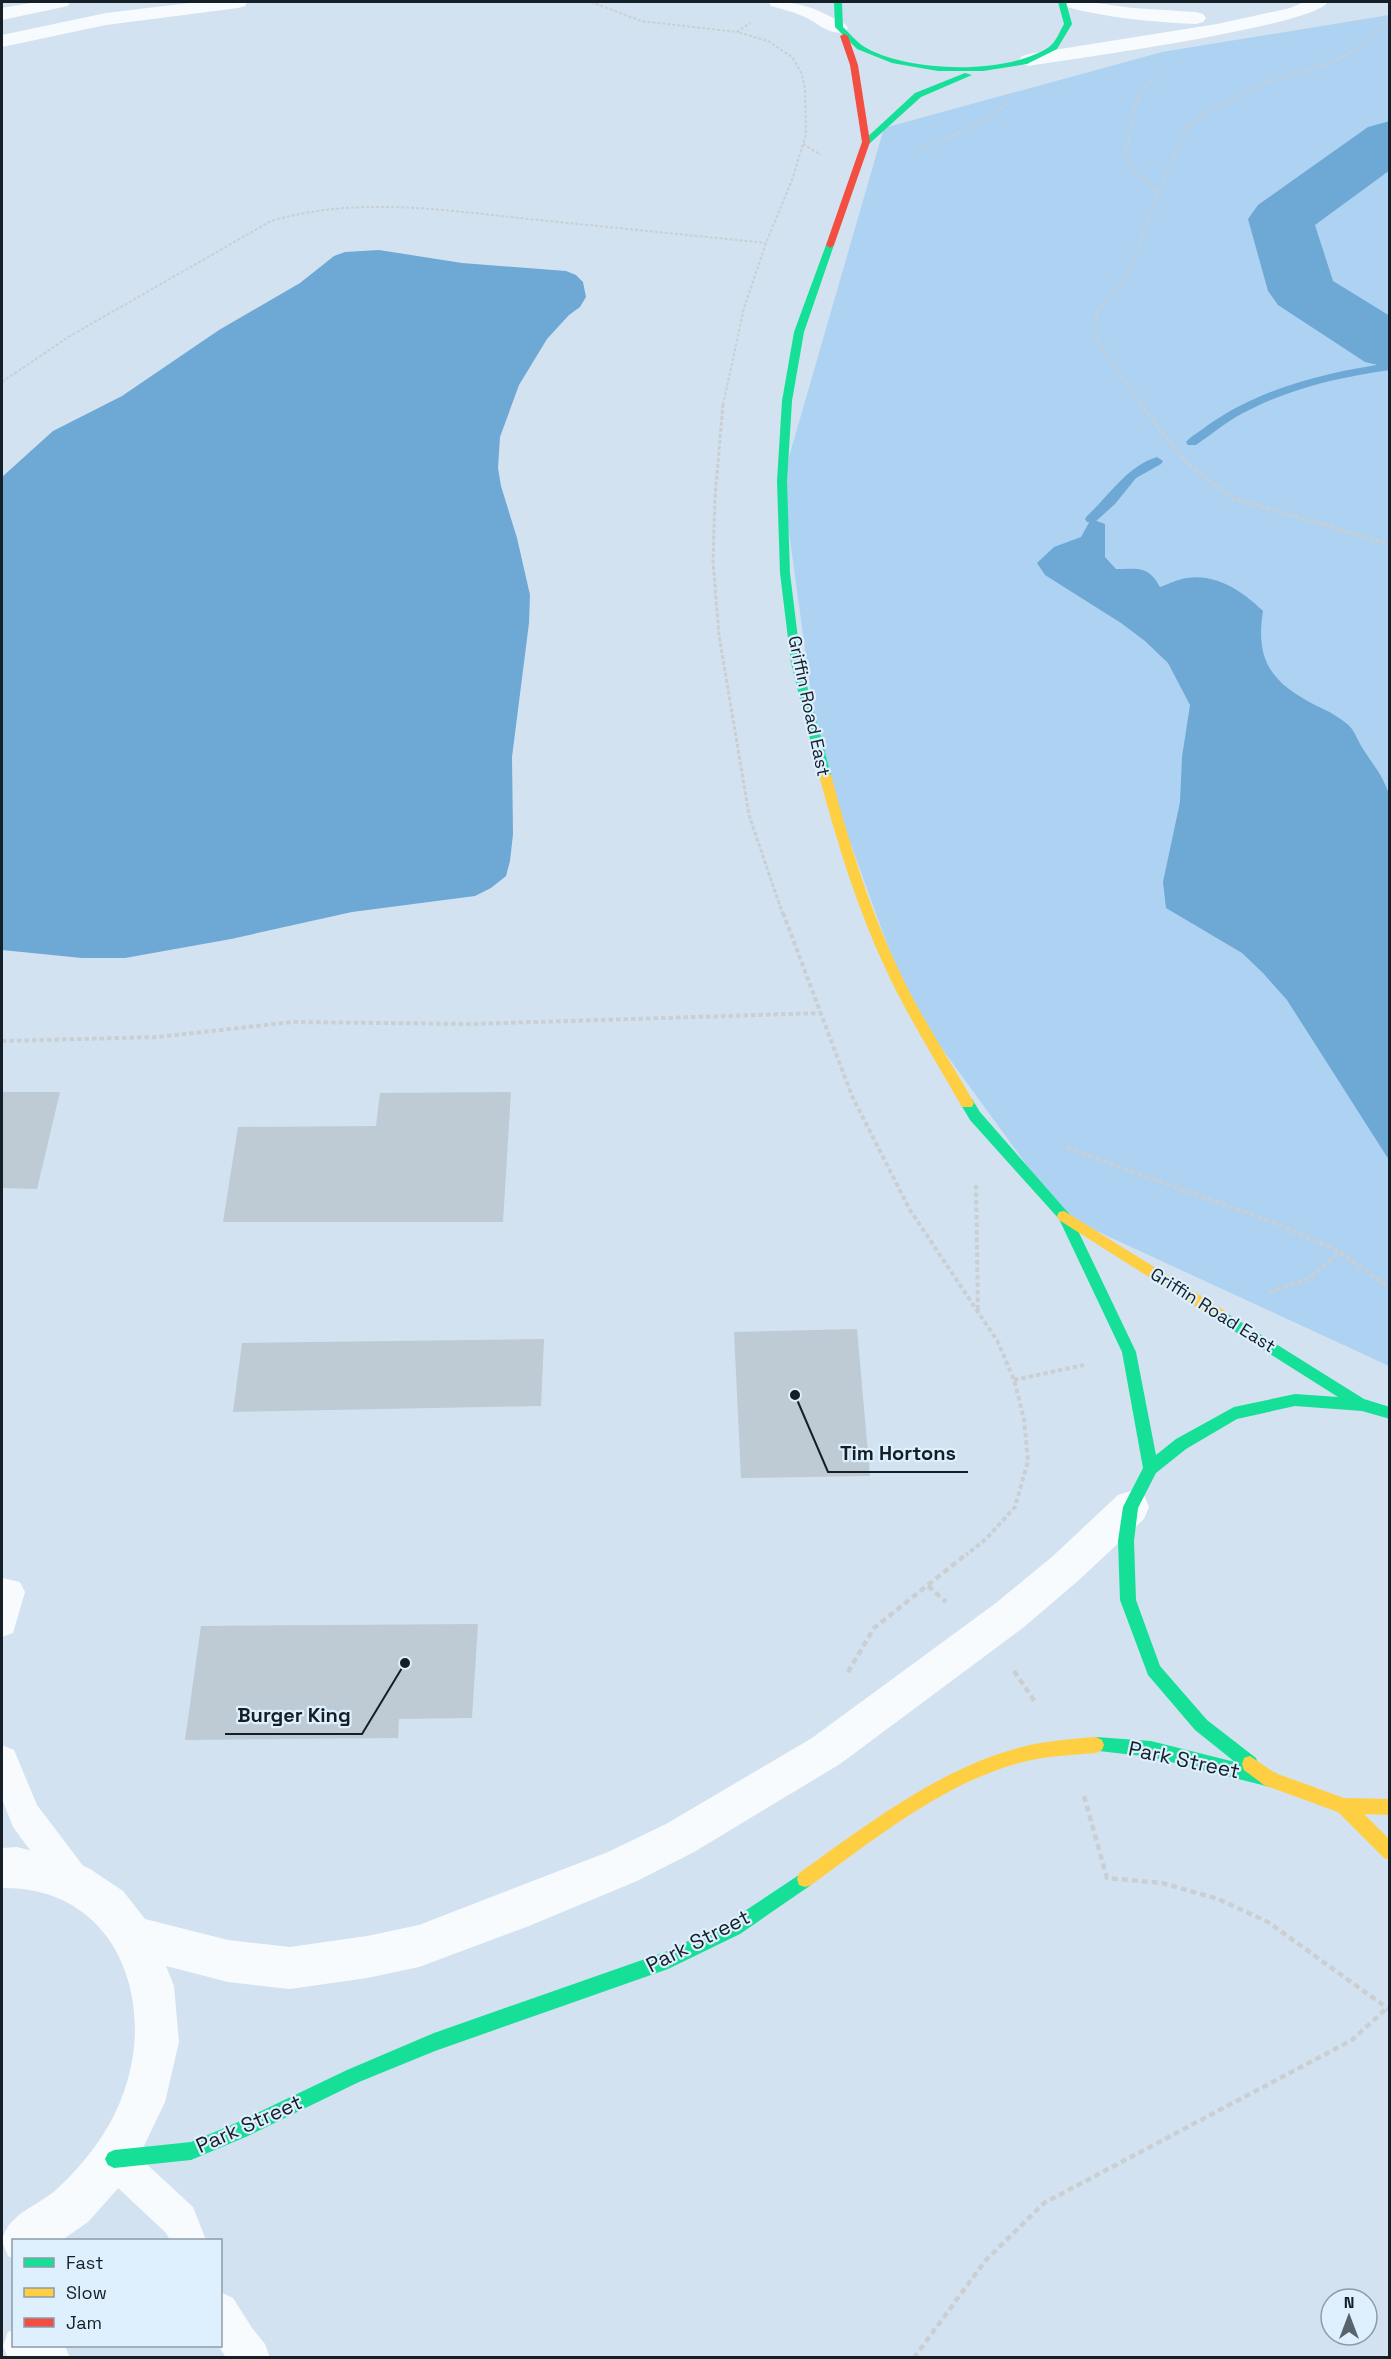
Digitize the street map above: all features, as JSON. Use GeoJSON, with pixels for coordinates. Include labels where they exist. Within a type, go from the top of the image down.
{"type":"FeatureCollection","features":[{"type":"Feature","properties":{"kind":"main road","name":"Griffin Road East"},"geometry":{"type":"LineString","coordinates":[[838,2],[834,10],[854,65],[866,142],[799,332],[787,401],[783,481],[784,573],[796,663],[841,838],[874,927],[908,1002],[975,1116],[1064,1216],[1362,1405]]}},
{"type":"Feature","properties":{"kind":"main road"},"geometry":{"type":"LineString","coordinates":[[841,32],[868,52],[902,64],[943,70],[984,69],[1029,60],[1054,48],[1068,32],[1070,15],[1062,2]]}},
{"type":"Feature","properties":{"kind":"main road","name":"Griffin Road East"},"geometry":{"type":"LineString","coordinates":[[866,142],[918,95],[984,69]]}},
{"type":"Feature","properties":{"kind":"main road","name":"Griffin Road East"},"geometry":{"type":"LineString","coordinates":[[1064,1216],[1129,1352],[1152,1468]]}},
{"type":"Feature","properties":{"kind":"main road"},"geometry":{"type":"LineString","coordinates":[[1389,1413],[1362,1405],[1295,1400],[1234,1413],[1181,1444],[1152,1468],[1131,1507],[1126,1541],[1128,1600],[1154,1670],[1201,1725],[1270,1779],[1344,1806],[1389,1807]]}},
{"type":"Feature","properties":{"kind":"main road","name":"Park Street"},"geometry":{"type":"LineString","coordinates":[[114,2159],[191,2151],[242,2130],[353,2076],[434,2042],[668,1960],[734,1928],[907,1807],[961,1777],[1012,1757],[1063,1747],[1108,1744],[1151,1749],[1270,1779]]}},
{"type":"Feature","properties":{"kind":"main road"},"geometry":{"type":"LineString","coordinates":[[1344,1806],[1389,1852]]}},
{"type":"Feature","properties":{"kind":"street"},"geometry":{"type":"LineString","coordinates":[[2,14],[61,2]]}},
{"type":"Feature","properties":{"kind":"street"},"geometry":{"type":"LineString","coordinates":[[2,41],[106,20],[238,2]]}},
{"type":"Feature","properties":{"kind":"street"},"geometry":{"type":"LineString","coordinates":[[778,2],[808,11],[841,32]]}},
{"type":"Feature","properties":{"kind":"street"},"geometry":{"type":"LineString","coordinates":[[1070,2],[1124,14],[1267,20]]}},
{"type":"Feature","properties":{"kind":"street"},"geometry":{"type":"LineString","coordinates":[[1029,60],[1217,30],[1267,20],[1296,12],[1319,2]]}},
{"type":"Feature","properties":{"kind":"street"},"geometry":{"type":"LineString","coordinates":[[133,1937],[228,1962],[291,1968],[367,1957],[419,1946],[622,1867],[680,1838],[826,1751],[982,1636],[1066,1568],[1131,1507]]}},
{"type":"Feature","properties":{"kind":"street"},"geometry":{"type":"LineString","coordinates":[[2,1868],[17,1867],[75,1883],[108,1906],[133,1937],[153,1986],[157,2042],[143,2102],[114,2159],[72,2206],[27,2239]]}},
{"type":"Feature","properties":{"kind":"lane"},"geometry":{"type":"LineString","coordinates":[[2,1592],[9,1592],[2,1623]]}},
{"type":"Feature","properties":{"kind":"lane"},"geometry":{"type":"LineString","coordinates":[[2,1761],[25,1816],[75,1883]]}},
{"type":"Feature","properties":{"kind":"lane"},"geometry":{"type":"LineString","coordinates":[[114,2159],[180,2220],[187,2239]]}},
{"type":"Feature","properties":{"kind":"lane"},"geometry":{"type":"LineString","coordinates":[[222,2314],[238,2342],[251,2358]]}},
{"type":"Feature","properties":{"kind":"lane"},"geometry":{"type":"LineString","coordinates":[[24,2347],[51,2358]]}},
{"type":"Feature","properties":{"kind":"path"},"geometry":{"type":"LineString","coordinates":[[591,2],[641,21],[737,32],[768,41],[792,57],[802,74],[805,90],[806,134],[803,144]]}},
{"type":"Feature","properties":{"kind":"path"},"geometry":{"type":"LineString","coordinates":[[1389,19],[1365,45],[1347,55],[1328,64],[1258,86],[1206,112],[1187,128],[1158,193],[1128,274],[1096,313],[1096,340],[1138,400],[1187,463],[1232,498],[1389,544]]}},
{"type":"Feature","properties":{"kind":"path"},"geometry":{"type":"LineString","coordinates":[[737,32],[754,20]]}},
{"type":"Feature","properties":{"kind":"path"},"geometry":{"type":"LineString","coordinates":[[1158,77],[1139,91],[1125,156],[1129,166],[1158,193]]}},
{"type":"Feature","properties":{"kind":"path"},"geometry":{"type":"LineString","coordinates":[[854,177],[973,128],[994,115]]}},
{"type":"Feature","properties":{"kind":"path"},"geometry":{"type":"LineString","coordinates":[[2,382],[70,336],[257,228],[298,213],[361,206],[409,207],[766,243]]}},
{"type":"Feature","properties":{"kind":"path"},"geometry":{"type":"LineString","coordinates":[[2,1041],[158,1037],[292,1022],[473,1024],[820,1013]]}},
{"type":"Feature","properties":{"kind":"path"},"geometry":{"type":"LineString","coordinates":[[859,1650],[874,1628],[986,1539],[1015,1507],[1028,1461],[1024,1419],[1014,1380],[998,1342],[978,1313],[975,1116]]}},
{"type":"Feature","properties":{"kind":"path"},"geometry":{"type":"LineString","coordinates":[[1065,1148],[1234,1207],[1340,1252],[1389,1288]]}},
{"type":"Feature","properties":{"kind":"path"},"geometry":{"type":"LineString","coordinates":[[1268,1292],[1303,1283],[1318,1275],[1340,1252]]}},
{"type":"Feature","properties":{"kind":"path"},"geometry":{"type":"LineString","coordinates":[[1014,1380],[1088,1364]]}},
{"type":"Feature","properties":{"kind":"path"},"geometry":{"type":"LineString","coordinates":[[914,2358],[985,2261],[1044,2203],[1352,2040],[1388,2009],[1268,1922],[1218,1899],[1162,1883],[1107,1878],[1077,1772],[1063,1747],[1007,1660],[928,1586]]}},
{"type":"Feature","properties":{"kind":"shaded area"},"geometry":{"type":"Polygon","coordinates":[[[1389,15],[1389,1366],[1064,1216],[908,1002],[820,759],[782,481],[884,128],[1162,52],[1389,15]]]}},
{"type":"Feature","properties":{"kind":"shaded area"},"geometry":{"type":"Polygon","coordinates":[[[379,250],[462,263],[566,271],[576,275],[583,282],[586,297],[580,307],[569,315],[547,339],[519,385],[500,437],[498,468],[501,486],[517,538],[530,595],[529,623],[512,757],[513,834],[506,876],[491,888],[475,896],[352,912],[231,939],[125,958],[82,958],[2,950],[2,477],[53,431],[122,396],[219,330],[300,283],[334,256],[345,252],[379,250]]]}},
{"type":"Feature","properties":{"kind":"shaded area"},"geometry":{"type":"Polygon","coordinates":[[[1091,519],[1105,524],[1105,557],[1116,569],[1136,569],[1147,572],[1160,587],[1198,577],[1219,581],[1238,591],[1263,611],[1262,644],[1270,669],[1288,689],[1349,725],[1384,783],[1390,797],[1389,1160],[1287,1000],[1242,953],[1166,908],[1163,882],[1180,802],[1182,757],[1190,705],[1168,663],[1145,641],[1121,623],[1045,575],[1037,563],[1054,547],[1081,537],[1091,519]]]}},
{"type":"Feature","properties":{"kind":"building"},"geometry":{"type":"Polygon","coordinates":[[[2,1092],[60,1092],[37,1189],[2,1188],[2,1092]]]}},
{"type":"Feature","properties":{"kind":"building"},"geometry":{"type":"Polygon","coordinates":[[[511,1092],[503,1222],[223,1222],[238,1127],[376,1126],[380,1093],[511,1092]]]}},
{"type":"Feature","properties":{"kind":"building"},"geometry":{"type":"Polygon","coordinates":[[[857,1329],[870,1476],[741,1478],[734,1332],[857,1329]]]}},
{"type":"Feature","properties":{"kind":"building"},"geometry":{"type":"Polygon","coordinates":[[[544,1339],[541,1406],[233,1412],[242,1343],[544,1339]]]}},
{"type":"Feature","properties":{"kind":"building"},"geometry":{"type":"Polygon","coordinates":[[[478,1624],[472,1718],[399,1719],[398,1738],[185,1740],[201,1626],[478,1624]]]}},
{"type":"Feature","properties":{"kind":"waterway"},"geometry":{"type":"LineString","coordinates":[[1390,140],[1281,219],[1302,291],[1390,347]]}},
{"type":"Feature","properties":{"kind":"waterway"},"geometry":{"type":"LineString","coordinates":[[1192,442],[1238,411],[1274,395],[1331,377],[1390,366]]}},
{"type":"Feature","properties":{"kind":"waterway"},"geometry":{"type":"LineString","coordinates":[[1091,519],[1111,501],[1132,475],[1157,461]]}},
{"type":"Feature","properties":{"kind":"traffic: fast"},"geometry":{"type":"LineString","coordinates":[[838,2],[839,27],[860,47],[895,61],[938,68],[983,69],[1024,62],[1054,47],[1068,24],[1062,2]]}},
{"type":"Feature","properties":{"kind":"traffic: fast"},"geometry":{"type":"LineString","coordinates":[[866,142],[918,95],[968,75]]}},
{"type":"Feature","properties":{"kind":"traffic: fast"},"geometry":{"type":"LineString","coordinates":[[825,775],[796,663],[785,573],[782,481],[787,401],[799,332],[830,245]]}},
{"type":"Feature","properties":{"kind":"traffic: fast"},"geometry":{"type":"LineString","coordinates":[[967,1103],[975,1116],[1064,1216],[1129,1352],[1151,1468]]}},
{"type":"Feature","properties":{"kind":"traffic: fast"},"geometry":{"type":"LineString","coordinates":[[1220,1315],[1358,1402]]}},
{"type":"Feature","properties":{"kind":"traffic: fast"},"geometry":{"type":"LineString","coordinates":[[1250,1764],[1201,1725],[1154,1670],[1128,1600],[1126,1541],[1131,1507],[1151,1468],[1181,1444],[1234,1413],[1295,1400],[1362,1405],[1390,1413]]}},
{"type":"Feature","properties":{"kind":"traffic: fast"},"geometry":{"type":"LineString","coordinates":[[1096,1745],[1151,1749],[1270,1779]]}},
{"type":"Feature","properties":{"kind":"traffic: fast"},"geometry":{"type":"LineString","coordinates":[[114,2159],[191,2151],[242,2130],[353,2076],[434,2042],[668,1960],[734,1928],[805,1879]]}},
{"type":"Feature","properties":{"kind":"traffic: slow"},"geometry":{"type":"LineString","coordinates":[[825,775],[850,863],[882,948],[916,1016],[967,1103]]}},
{"type":"Feature","properties":{"kind":"traffic: slow"},"geometry":{"type":"LineString","coordinates":[[1064,1216],[1220,1315]]}},
{"type":"Feature","properties":{"kind":"traffic: slow"},"geometry":{"type":"LineString","coordinates":[[805,1879],[903,1811],[982,1768],[1031,1752],[1096,1745]]}},
{"type":"Feature","properties":{"kind":"traffic: slow"},"geometry":{"type":"LineString","coordinates":[[1250,1764],[1270,1779],[1344,1806],[1390,1807]]}},
{"type":"Feature","properties":{"kind":"traffic: slow"},"geometry":{"type":"LineString","coordinates":[[1344,1806],[1390,1852]]}},
{"type":"Feature","properties":{"kind":"traffic: jam"},"geometry":{"type":"LineString","coordinates":[[830,245],[866,142],[854,65],[844,36]]}},
{"type":"Feature","properties":{"kind":"place","name":"Tim Hortons"},"geometry":{"type":"Point","coordinates":[795,1395]}},
{"type":"Feature","properties":{"kind":"place","name":"Burger King"},"geometry":{"type":"Point","coordinates":[405,1663]}}]}
